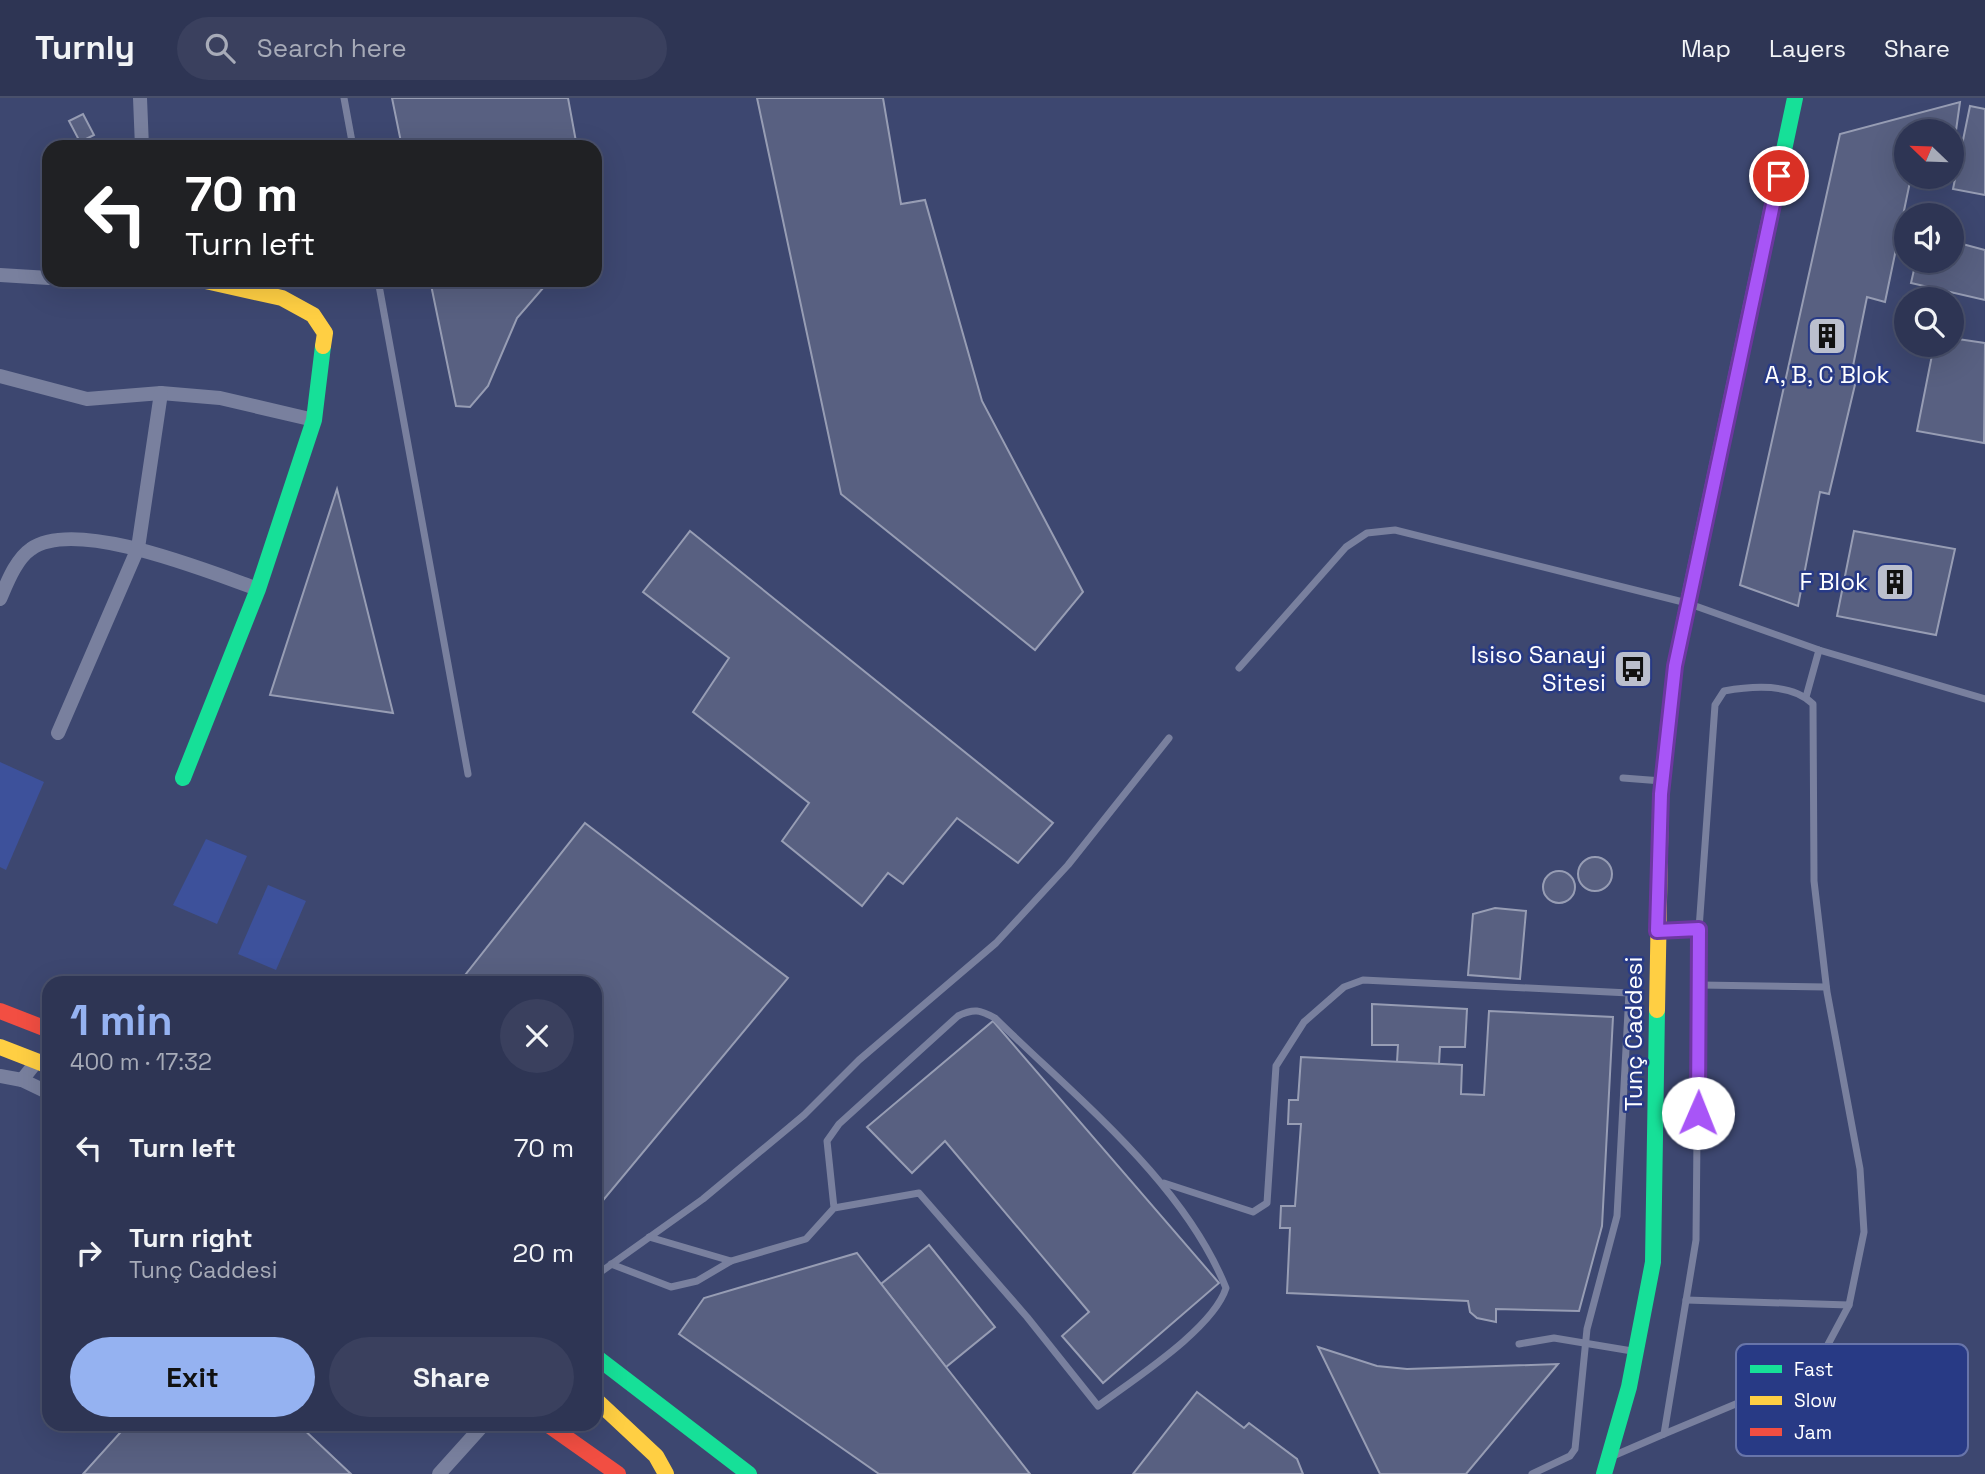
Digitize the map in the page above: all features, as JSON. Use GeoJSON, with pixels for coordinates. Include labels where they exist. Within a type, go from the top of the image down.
{"type":"FeatureCollection","features":[{"type":"Feature","properties":{"kind":"main road"},"geometry":{"type":"LineString","coordinates":[[1776,98],[1782,105],[1790,128]]}},
{"type":"Feature","properties":{"kind":"main road","name":"Tunç Caddesi"},"geometry":{"type":"LineString","coordinates":[[1606,1466],[1636,1351],[1653,1262],[1657,931],[1662,781],[1675,666],[1795,98]]}},
{"type":"Feature","properties":{"kind":"main road"},"geometry":{"type":"LineString","coordinates":[[183,778],[258,589],[314,420],[325,333],[313,315],[282,298],[232,287]]}},
{"type":"Feature","properties":{"kind":"main road"},"geometry":{"type":"LineString","coordinates":[[0,1011],[42,1027]]}},
{"type":"Feature","properties":{"kind":"main road"},"geometry":{"type":"LineString","coordinates":[[0,1047],[42,1064]]}},
{"type":"Feature","properties":{"kind":"main road"},"geometry":{"type":"LineString","coordinates":[[602,1361],[749,1474]]}},
{"type":"Feature","properties":{"kind":"main road"},"geometry":{"type":"LineString","coordinates":[[602,1406],[656,1456],[666,1474]]}},
{"type":"Feature","properties":{"kind":"main road"},"geometry":{"type":"LineString","coordinates":[[557,1431],[618,1474]]}},
{"type":"Feature","properties":{"kind":"street"},"geometry":{"type":"LineString","coordinates":[[140,98],[142,140]]}},
{"type":"Feature","properties":{"kind":"street"},"geometry":{"type":"LineString","coordinates":[[0,275],[42,278]]}},
{"type":"Feature","properties":{"kind":"street"},"geometry":{"type":"LineString","coordinates":[[0,376],[87,399],[161,393],[220,398],[314,420]]}},
{"type":"Feature","properties":{"kind":"street"},"geometry":{"type":"LineString","coordinates":[[58,733],[138,548],[161,393]]}},
{"type":"Feature","properties":{"kind":"street"},"geometry":{"type":"LineString","coordinates":[[0,599],[10,577],[28,550],[44,542],[69,539],[138,548],[258,589]]}},
{"type":"Feature","properties":{"kind":"street"},"geometry":{"type":"LineString","coordinates":[[22,1080],[42,1065]]}},
{"type":"Feature","properties":{"kind":"street"},"geometry":{"type":"LineString","coordinates":[[0,1076],[22,1080],[42,1090]]}},
{"type":"Feature","properties":{"kind":"street"},"geometry":{"type":"LineString","coordinates":[[439,1474],[478,1431]]}},
{"type":"Feature","properties":{"kind":"lane"},"geometry":{"type":"LineString","coordinates":[[344,98],[352,140]]}},
{"type":"Feature","properties":{"kind":"lane"},"geometry":{"type":"LineString","coordinates":[[379,287],[468,774]]}},
{"type":"Feature","properties":{"kind":"lane"},"geometry":{"type":"LineString","coordinates":[[1239,668],[1346,547],[1367,533],[1395,530],[1687,603],[1818,650],[1962,695],[1985,699]]}},
{"type":"Feature","properties":{"kind":"lane"},"geometry":{"type":"LineString","coordinates":[[1806,697],[1818,650]]}},
{"type":"Feature","properties":{"kind":"lane"},"geometry":{"type":"LineString","coordinates":[[1664,1434],[1696,1240],[1699,929],[1715,705],[1724,691],[1749,686],[1796,692],[1813,704],[1814,881],[1826,987],[1860,1170],[1864,1232],[1849,1305],[1828,1344]]}},
{"type":"Feature","properties":{"kind":"lane"},"geometry":{"type":"LineString","coordinates":[[602,1271],[703,1199],[804,1115],[859,1060],[996,943],[1068,865],[1169,738]]}},
{"type":"Feature","properties":{"kind":"lane"},"geometry":{"type":"LineString","coordinates":[[1623,778],[1662,781]]}},
{"type":"Feature","properties":{"kind":"lane"},"geometry":{"type":"LineString","coordinates":[[1657,931],[1699,929]]}},
{"type":"Feature","properties":{"kind":"lane"},"geometry":{"type":"LineString","coordinates":[[1163,1183],[1253,1212],[1267,1203],[1276,1066],[1304,1021],[1344,987],[1363,980],[1629,993],[1617,1216],[1585,1341],[1575,1449],[1570,1456],[1532,1474]]}},
{"type":"Feature","properties":{"kind":"lane"},"geometry":{"type":"LineString","coordinates":[[1700,985],[1826,987]]}},
{"type":"Feature","properties":{"kind":"lane"},"geometry":{"type":"LineString","coordinates":[[611,1264],[671,1287],[696,1281],[731,1261],[806,1239],[834,1208],[919,1193],[1027,1317],[1098,1406],[1198,1327],[1220,1305],[1226,1288],[1213,1256],[1163,1183],[995,1018],[972,1009],[958,1016],[849,1115],[827,1141],[834,1208]]}},
{"type":"Feature","properties":{"kind":"lane"},"geometry":{"type":"LineString","coordinates":[[649,1237],[731,1261]]}},
{"type":"Feature","properties":{"kind":"lane"},"geometry":{"type":"LineString","coordinates":[[1686,1300],[1849,1305]]}},
{"type":"Feature","properties":{"kind":"lane"},"geometry":{"type":"LineString","coordinates":[[1519,1344],[1554,1338],[1636,1351]]}},
{"type":"Feature","properties":{"kind":"lane"},"geometry":{"type":"LineString","coordinates":[[1606,1466],[1664,1434],[1736,1404]]}},
{"type":"Feature","properties":{"kind":"shaded area"},"geometry":{"type":"Polygon","coordinates":[[[0,762],[44,782],[6,870],[0,867],[0,762]]]}},
{"type":"Feature","properties":{"kind":"shaded area"},"geometry":{"type":"Polygon","coordinates":[[[206,839],[247,856],[217,924],[173,905],[206,839]]]}},
{"type":"Feature","properties":{"kind":"shaded area"},"geometry":{"type":"Polygon","coordinates":[[[268,885],[306,901],[276,970],[238,954],[268,885]]]}},
{"type":"Feature","properties":{"kind":"building"},"geometry":{"type":"Polygon","coordinates":[[[392,98],[568,98],[576,140],[401,140],[392,98]]]}},
{"type":"Feature","properties":{"kind":"building"},"geometry":{"type":"Polygon","coordinates":[[[757,98],[883,98],[901,204],[925,200],[982,401],[1083,592],[1035,650],[841,494],[757,98]]]}},
{"type":"Feature","properties":{"kind":"building","name":"A, B, C Blok"},"geometry":{"type":"Polygon","coordinates":[[[1960,102],[1958,119],[1896,119],[1960,102]]]}},
{"type":"Feature","properties":{"kind":"building"},"geometry":{"type":"Polygon","coordinates":[[[1970,106],[1985,109],[1985,195],[1953,189],[1964,189],[1964,135],[1970,106]]]}},
{"type":"Feature","properties":{"kind":"building"},"geometry":{"type":"Polygon","coordinates":[[[83,114],[94,135],[79,140],[69,121],[83,114]]]}},
{"type":"Feature","properties":{"kind":"building","name":"A, B, C Blok"},"geometry":{"type":"Polygon","coordinates":[[[1894,120],[1894,189],[1909,189],[1906,203],[1894,203],[1894,259],[1885,302],[1867,297],[1852,371],[1858,372],[1829,494],[1820,492],[1798,606],[1740,585],[1840,134],[1894,120]]]}},
{"type":"Feature","properties":{"kind":"building"},"geometry":{"type":"Polygon","coordinates":[[[1964,244],[1985,250],[1985,300],[1964,295],[1964,287],[1928,287],[1911,283],[1913,273],[1964,273],[1964,244]]]}},
{"type":"Feature","properties":{"kind":"building"},"geometry":{"type":"Polygon","coordinates":[[[431,287],[544,287],[517,318],[488,386],[470,407],[456,406],[431,287]]]}},
{"type":"Feature","properties":{"kind":"building"},"geometry":{"type":"Polygon","coordinates":[[[1964,340],[1985,343],[1984,443],[1917,431],[1932,357],[1964,357],[1964,340]]]}},
{"type":"Feature","properties":{"kind":"building"},"geometry":{"type":"Polygon","coordinates":[[[337,489],[393,713],[270,695],[337,489]]]}},
{"type":"Feature","properties":{"kind":"building"},"geometry":{"type":"Polygon","coordinates":[[[690,531],[1053,823],[1018,863],[957,818],[903,884],[888,873],[862,906],[782,841],[809,803],[693,712],[729,658],[643,592],[690,531]]]}},
{"type":"Feature","properties":{"kind":"building","name":"F Blok"},"geometry":{"type":"Polygon","coordinates":[[[1854,531],[1955,549],[1936,635],[1837,616],[1854,531]]]}},
{"type":"Feature","properties":{"kind":"building"},"geometry":{"type":"Polygon","coordinates":[[[585,823],[788,978],[602,1202],[602,976],[464,976],[585,823]]]}},
{"type":"Feature","properties":{"kind":"building"},"geometry":{"type":"Polygon","coordinates":[[[1595,857],[1607,862],[1612,874],[1607,886],[1595,891],[1583,886],[1578,874],[1583,862],[1595,857]]]}},
{"type":"Feature","properties":{"kind":"building"},"geometry":{"type":"Polygon","coordinates":[[[1559,871],[1571,875],[1575,887],[1571,899],[1559,903],[1547,899],[1543,887],[1547,875],[1559,871]]]}},
{"type":"Feature","properties":{"kind":"building"},"geometry":{"type":"Polygon","coordinates":[[[1495,908],[1526,911],[1520,979],[1468,975],[1473,914],[1495,908]]]}},
{"type":"Feature","properties":{"kind":"building"},"geometry":{"type":"Polygon","coordinates":[[[1372,1004],[1467,1009],[1465,1047],[1440,1047],[1439,1064],[1397,1062],[1398,1045],[1372,1045],[1372,1004]]]}},
{"type":"Feature","properties":{"kind":"building"},"geometry":{"type":"Polygon","coordinates":[[[1489,1011],[1613,1017],[1602,1226],[1579,1311],[1496,1309],[1496,1322],[1477,1318],[1470,1312],[1468,1301],[1287,1293],[1290,1228],[1280,1228],[1281,1206],[1295,1206],[1301,1124],[1288,1124],[1289,1100],[1298,1100],[1301,1057],[1462,1065],[1461,1094],[1484,1095],[1489,1011]]]}},
{"type":"Feature","properties":{"kind":"building"},"geometry":{"type":"Polygon","coordinates":[[[993,1021],[1219,1283],[1103,1383],[1062,1336],[1089,1312],[945,1141],[912,1173],[867,1127],[993,1021]]]}},
{"type":"Feature","properties":{"kind":"building"},"geometry":{"type":"Polygon","coordinates":[[[929,1245],[995,1327],[946,1367],[881,1284],[929,1245]]]}},
{"type":"Feature","properties":{"kind":"building"},"geometry":{"type":"Polygon","coordinates":[[[857,1253],[1030,1474],[879,1474],[679,1334],[704,1298],[857,1253]]]}},
{"type":"Feature","properties":{"kind":"building"},"geometry":{"type":"Polygon","coordinates":[[[1318,1347],[1377,1366],[1407,1369],[1558,1364],[1466,1474],[1380,1474],[1318,1347]]]}},
{"type":"Feature","properties":{"kind":"building"},"geometry":{"type":"Polygon","coordinates":[[[1197,1392],[1244,1428],[1249,1423],[1297,1459],[1303,1474],[1133,1474],[1197,1392]]]}},
{"type":"Feature","properties":{"kind":"building"},"geometry":{"type":"Polygon","coordinates":[[[122,1431],[305,1431],[351,1474],[83,1474],[122,1431]]]}},
{"type":"Feature","properties":{"kind":"traffic: fast"},"geometry":{"type":"LineString","coordinates":[[1690,593],[1795,98]]}},
{"type":"Feature","properties":{"kind":"traffic: fast"},"geometry":{"type":"LineString","coordinates":[[183,778],[258,589],[314,420],[323,346]]}},
{"type":"Feature","properties":{"kind":"traffic: fast"},"geometry":{"type":"LineString","coordinates":[[1604,1474],[1629,1387],[1653,1262],[1657,1010]]}},
{"type":"Feature","properties":{"kind":"traffic: fast"},"geometry":{"type":"LineString","coordinates":[[602,1361],[749,1474]]}},
{"type":"Feature","properties":{"kind":"traffic: slow"},"geometry":{"type":"LineString","coordinates":[[232,287],[282,298],[313,315],[325,333],[323,346]]}},
{"type":"Feature","properties":{"kind":"traffic: slow"},"geometry":{"type":"LineString","coordinates":[[1657,1010],[1661,794],[1675,666],[1690,593]]}},
{"type":"Feature","properties":{"kind":"traffic: slow"},"geometry":{"type":"LineString","coordinates":[[0,1047],[42,1063]]}},
{"type":"Feature","properties":{"kind":"traffic: slow"},"geometry":{"type":"LineString","coordinates":[[602,1406],[656,1456],[666,1474]]}},
{"type":"Feature","properties":{"kind":"traffic: jam"},"geometry":{"type":"LineString","coordinates":[[0,1011],[42,1027]]}},
{"type":"Feature","properties":{"kind":"traffic: jam"},"geometry":{"type":"LineString","coordinates":[[557,1431],[618,1474]]}},
{"type":"Feature","properties":{"kind":"place","name":"A, B, C Blok"},"geometry":{"type":"Point","coordinates":[1827,336]}},
{"type":"Feature","properties":{"kind":"place","name":"F Blok"},"geometry":{"type":"Point","coordinates":[1895,582]}},
{"type":"Feature","properties":{"kind":"place","name":"Isiso Sanayi Sitesi"},"geometry":{"type":"Point","coordinates":[1633,669]}},
{"type":"Feature","properties":{"kind":"route"},"geometry":{"type":"LineString","coordinates":[[1698,1113],[1701,951],[1699,929],[1657,931],[1665,745],[1675,666],[1687,603],[1779,176]]}}]}
